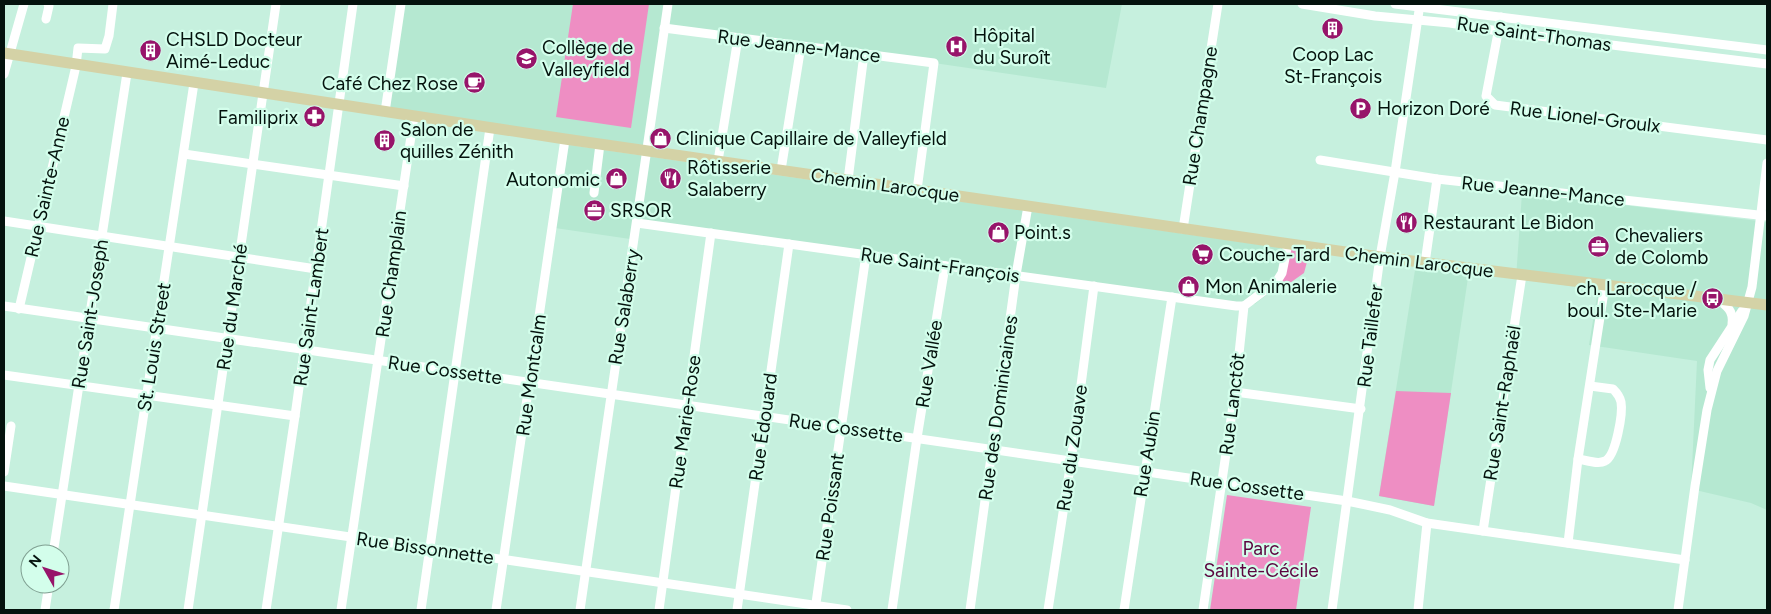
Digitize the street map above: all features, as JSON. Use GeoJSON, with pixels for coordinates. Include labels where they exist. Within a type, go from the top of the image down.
{"type":"FeatureCollection","features":[{"type":"Feature","properties":{"kind":"main road","name":"Chemin Larocque"},"geometry":{"type":"LineString","coordinates":[[7,54],[490,128],[1183,229],[1425,263],[1767,306]]}},
{"type":"Feature","properties":{"kind":"street"},"geometry":{"type":"LineString","coordinates":[[4,74],[7,54],[24,4]]}},
{"type":"Feature","properties":{"kind":"street"},"geometry":{"type":"LineString","coordinates":[[46,18],[48,4]]}},
{"type":"Feature","properties":{"kind":"street","name":"Rue Sainte-Anne"},"geometry":{"type":"LineString","coordinates":[[20,309],[76,66],[78,48],[105,49],[113,4]]}},
{"type":"Feature","properties":{"kind":"street","name":"Rue du Marché"},"geometry":{"type":"LineString","coordinates":[[188,610],[276,4]]}},
{"type":"Feature","properties":{"kind":"street","name":"Rue Saint-Lambert"},"geometry":{"type":"LineString","coordinates":[[266,610],[296,416],[353,4]]}},
{"type":"Feature","properties":{"kind":"street"},"geometry":{"type":"LineString","coordinates":[[385,112],[401,4]]}},
{"type":"Feature","properties":{"kind":"street","name":"Rue Salaberry"},"geometry":{"type":"LineString","coordinates":[[580,610],[668,4]]}},
{"type":"Feature","properties":{"kind":"street","name":"Rue Champagne"},"geometry":{"type":"LineString","coordinates":[[1183,229],[1218,4]]}},
{"type":"Feature","properties":{"kind":"street","name":"Rue Saint-Thomas"},"geometry":{"type":"LineString","coordinates":[[1302,4],[1375,16],[1450,23],[1498,31],[1767,64]]}},
{"type":"Feature","properties":{"kind":"street","name":"Rue Saint-Thomas"},"geometry":{"type":"LineString","coordinates":[[1395,4],[1420,5],[1767,50]]}},
{"type":"Feature","properties":{"kind":"street","name":"Rue Taillefer"},"geometry":{"type":"LineString","coordinates":[[1332,610],[1380,257],[1420,5]]}},
{"type":"Feature","properties":{"kind":"street","name":"Rue Lionel-Groulx"},"geometry":{"type":"LineString","coordinates":[[1501,17],[1486,96],[1495,105],[1767,140]]}},
{"type":"Feature","properties":{"kind":"street","name":"Rue Jeanne-Mance"},"geometry":{"type":"LineString","coordinates":[[664,28],[934,63],[917,190]]}},
{"type":"Feature","properties":{"kind":"street"},"geometry":{"type":"LineString","coordinates":[[718,161],[738,38]]}},
{"type":"Feature","properties":{"kind":"street"},"geometry":{"type":"LineString","coordinates":[[781,170],[801,46]]}},
{"type":"Feature","properties":{"kind":"street"},"geometry":{"type":"LineString","coordinates":[[848,180],[864,54]]}},
{"type":"Feature","properties":{"kind":"street","name":"Rue Saint-Joseph"},"geometry":{"type":"LineString","coordinates":[[55,544],[127,73]]}},
{"type":"Feature","properties":{"kind":"street","name":"St. Louis Street"},"geometry":{"type":"LineString","coordinates":[[114,610],[194,83]]}},
{"type":"Feature","properties":{"kind":"street","name":"Rue Champlain"},"geometry":{"type":"LineString","coordinates":[[341,610],[414,116]]}},
{"type":"Feature","properties":{"kind":"street"},"geometry":{"type":"LineString","coordinates":[[421,610],[490,128]]}},
{"type":"Feature","properties":{"kind":"street","name":"Rue Montcalm"},"geometry":{"type":"LineString","coordinates":[[496,610],[565,139]]}},
{"type":"Feature","properties":{"kind":"street"},"geometry":{"type":"LineString","coordinates":[[594,193],[600,144]]}},
{"type":"Feature","properties":{"kind":"street"},"geometry":{"type":"LineString","coordinates":[[184,154],[404,186]]}},
{"type":"Feature","properties":{"kind":"street","name":"Rue Jeanne-Mance"},"geometry":{"type":"LineString","coordinates":[[1320,160],[1437,179],[1764,216]]}},
{"type":"Feature","properties":{"kind":"street"},"geometry":{"type":"LineString","coordinates":[[1678,610],[1694,486],[1710,396],[1720,366],[1744,316],[1752,287],[1764,216],[1767,163]]}},
{"type":"Feature","properties":{"kind":"street"},"geometry":{"type":"LineString","coordinates":[[1425,263],[1437,179]]}},
{"type":"Feature","properties":{"kind":"street","name":"Rue des Dominicaines"},"geometry":{"type":"LineString","coordinates":[[970,610],[994,449],[1016,275],[1028,206]]}},
{"type":"Feature","properties":{"kind":"street"},"geometry":{"type":"LineString","coordinates":[[4,221],[316,269]]}},
{"type":"Feature","properties":{"kind":"street","name":"Rue Saint-François"},"geometry":{"type":"LineString","coordinates":[[637,223],[1244,306]]}},
{"type":"Feature","properties":{"kind":"street","name":"Rue Marie-Rose"},"geometry":{"type":"LineString","coordinates":[[659,610],[711,233]]}},
{"type":"Feature","properties":{"kind":"street","name":"Rue Édouard"},"geometry":{"type":"LineString","coordinates":[[736,610],[789,244]]}},
{"type":"Feature","properties":{"kind":"street"},"geometry":{"type":"LineString","coordinates":[[1244,306],[1277,281],[1282,273],[1288,244]]}},
{"type":"Feature","properties":{"kind":"street","name":"Rue Poissant"},"geometry":{"type":"LineString","coordinates":[[816,608],[866,255]]}},
{"type":"Feature","properties":{"kind":"street","name":"Rue Vallée"},"geometry":{"type":"LineString","coordinates":[[892,610],[917,438],[946,266]]}},
{"type":"Feature","properties":{"kind":"street","name":"Rue Saint-Raphaël"},"geometry":{"type":"LineString","coordinates":[[1482,531],[1522,275]]}},
{"type":"Feature","properties":{"kind":"street"},"geometry":{"type":"LineString","coordinates":[[1568,543],[1578,459],[1604,285]]}},
{"type":"Feature","properties":{"kind":"street","name":"Rue du Zouave"},"geometry":{"type":"LineString","coordinates":[[1048,610],[1071,461],[1094,286]]}},
{"type":"Feature","properties":{"kind":"street","name":"Rue Aubin"},"geometry":{"type":"LineString","coordinates":[[1124,610],[1172,297]]}},
{"type":"Feature","properties":{"kind":"street"},"geometry":{"type":"LineString","coordinates":[[1717,299],[1730,310],[1733,317],[1731,327]]}},
{"type":"Feature","properties":{"kind":"street"},"geometry":{"type":"LineString","coordinates":[[1710,396],[1708,370],[1710,360],[1748,303]]}},
{"type":"Feature","properties":{"kind":"street","name":"Rue Cossette"},"geometry":{"type":"LineString","coordinates":[[4,306],[1347,500],[1390,510],[1427,523],[1685,560]]}},
{"type":"Feature","properties":{"kind":"street","name":"Rue Lanctôt"},"geometry":{"type":"LineString","coordinates":[[1203,610],[1235,392],[1244,306]]}},
{"type":"Feature","properties":{"kind":"street"},"geometry":{"type":"LineString","coordinates":[[4,375],[296,416]]}},
{"type":"Feature","properties":{"kind":"street"},"geometry":{"type":"LineString","coordinates":[[1578,459],[1606,461],[1616,445],[1622,405],[1619,397],[1613,389],[1590,386]]}},
{"type":"Feature","properties":{"kind":"street"},"geometry":{"type":"LineString","coordinates":[[1235,392],[1360,409]]}},
{"type":"Feature","properties":{"kind":"street"},"geometry":{"type":"LineString","coordinates":[[4,472],[11,426]]}},
{"type":"Feature","properties":{"kind":"street","name":"Rue Bissonnette"},"geometry":{"type":"LineString","coordinates":[[4,486],[739,594],[816,608],[847,610]]}},
{"type":"Feature","properties":{"kind":"street"},"geometry":{"type":"LineString","coordinates":[[1418,610],[1427,523]]}},
{"type":"Feature","properties":{"kind":"street"},"geometry":{"type":"LineString","coordinates":[[45,610],[47,594]]}},
{"type":"Feature","properties":{"kind":"shaded area","name":"Collège de Valleyfield"},"geometry":{"type":"Polygon","coordinates":[[[402,4],[666,4],[644,149],[386,112],[402,4]]]}},
{"type":"Feature","properties":{"kind":"shaded area","name":"Hôpital du Suroît"},"geometry":{"type":"Polygon","coordinates":[[[668,4],[1122,4],[1106,88],[934,63],[664,28],[668,4]]]}},
{"type":"Feature","properties":{"kind":"shaded area"},"geometry":{"type":"Polygon","coordinates":[[[569,145],[1289,249],[1284,273],[1277,287],[1255,304],[1236,306],[639,220],[637,240],[555,228],[569,145]]]}},
{"type":"Feature","properties":{"kind":"shaded area"},"geometry":{"type":"Polygon","coordinates":[[[1522,193],[1767,222],[1767,510],[1751,503],[1691,489],[1697,361],[1589,345],[1598,290],[1516,278],[1522,193]]]}},
{"type":"Feature","properties":{"kind":"shaded area"},"geometry":{"type":"Polygon","coordinates":[[[1416,264],[1469,271],[1434,506],[1379,496],[1416,264]]]}},
{"type":"Feature","properties":{"kind":"green space"},"geometry":{"type":"Polygon","coordinates":[[[573,4],[649,4],[631,128],[556,117],[573,4]]]}},
{"type":"Feature","properties":{"kind":"green space"},"geometry":{"type":"Polygon","coordinates":[[[1289,249],[1310,251],[1304,273],[1287,285],[1277,287],[1284,273],[1289,249]]]}},
{"type":"Feature","properties":{"kind":"green space"},"geometry":{"type":"Polygon","coordinates":[[[1396,391],[1451,393],[1434,506],[1379,496],[1396,391]]]}},
{"type":"Feature","properties":{"kind":"green space","name":"Parc Sainte-Cécile"},"geometry":{"type":"Polygon","coordinates":[[[1227,495],[1311,507],[1296,610],[1210,610],[1227,495]]]}},
{"type":"Feature","properties":{"kind":"place","name":"Coop Lac St-François"},"geometry":{"type":"Point","coordinates":[1333,28]}},
{"type":"Feature","properties":{"kind":"place","name":"Hôpital du Suroît"},"geometry":{"type":"Point","coordinates":[957,46]}},
{"type":"Feature","properties":{"kind":"place","name":"CHSLD Docteur Aimé-Leduc"},"geometry":{"type":"Point","coordinates":[150,50]}},
{"type":"Feature","properties":{"kind":"place","name":"Collège de Valleyfield"},"geometry":{"type":"Point","coordinates":[526,58]}},
{"type":"Feature","properties":{"kind":"place","name":"Café Chez Rose"},"geometry":{"type":"Point","coordinates":[474,83]}},
{"type":"Feature","properties":{"kind":"place","name":"Horizon Doré"},"geometry":{"type":"Point","coordinates":[1361,108]}},
{"type":"Feature","properties":{"kind":"place","name":"Familiprix"},"geometry":{"type":"Point","coordinates":[314,117]}},
{"type":"Feature","properties":{"kind":"place","name":"Clinique Capillaire de Valleyfield"},"geometry":{"type":"Point","coordinates":[660,138]}},
{"type":"Feature","properties":{"kind":"place","name":"Salon de quilles Zénith"},"geometry":{"type":"Point","coordinates":[384,140]}},
{"type":"Feature","properties":{"kind":"place","name":"Rôtisserie Salaberry"},"geometry":{"type":"Point","coordinates":[671,178]}},
{"type":"Feature","properties":{"kind":"place","name":"Autonomic"},"geometry":{"type":"Point","coordinates":[616,179]}},
{"type":"Feature","properties":{"kind":"place","name":"SRSOR"},"geometry":{"type":"Point","coordinates":[594,210]}},
{"type":"Feature","properties":{"kind":"place","name":"Restaurant Le Bidon"},"geometry":{"type":"Point","coordinates":[1407,222]}},
{"type":"Feature","properties":{"kind":"place","name":"Point.s"},"geometry":{"type":"Point","coordinates":[998,232]}},
{"type":"Feature","properties":{"kind":"place","name":"Chevaliers de Colomb"},"geometry":{"type":"Point","coordinates":[1599,246]}},
{"type":"Feature","properties":{"kind":"place","name":"Couche-Tard"},"geometry":{"type":"Point","coordinates":[1203,254]}},
{"type":"Feature","properties":{"kind":"place","name":"Mon Animalerie"},"geometry":{"type":"Point","coordinates":[1189,286]}},
{"type":"Feature","properties":{"kind":"place","name":"ch. Larocque / boul. Ste-Marie"},"geometry":{"type":"Point","coordinates":[1713,299]}}]}
